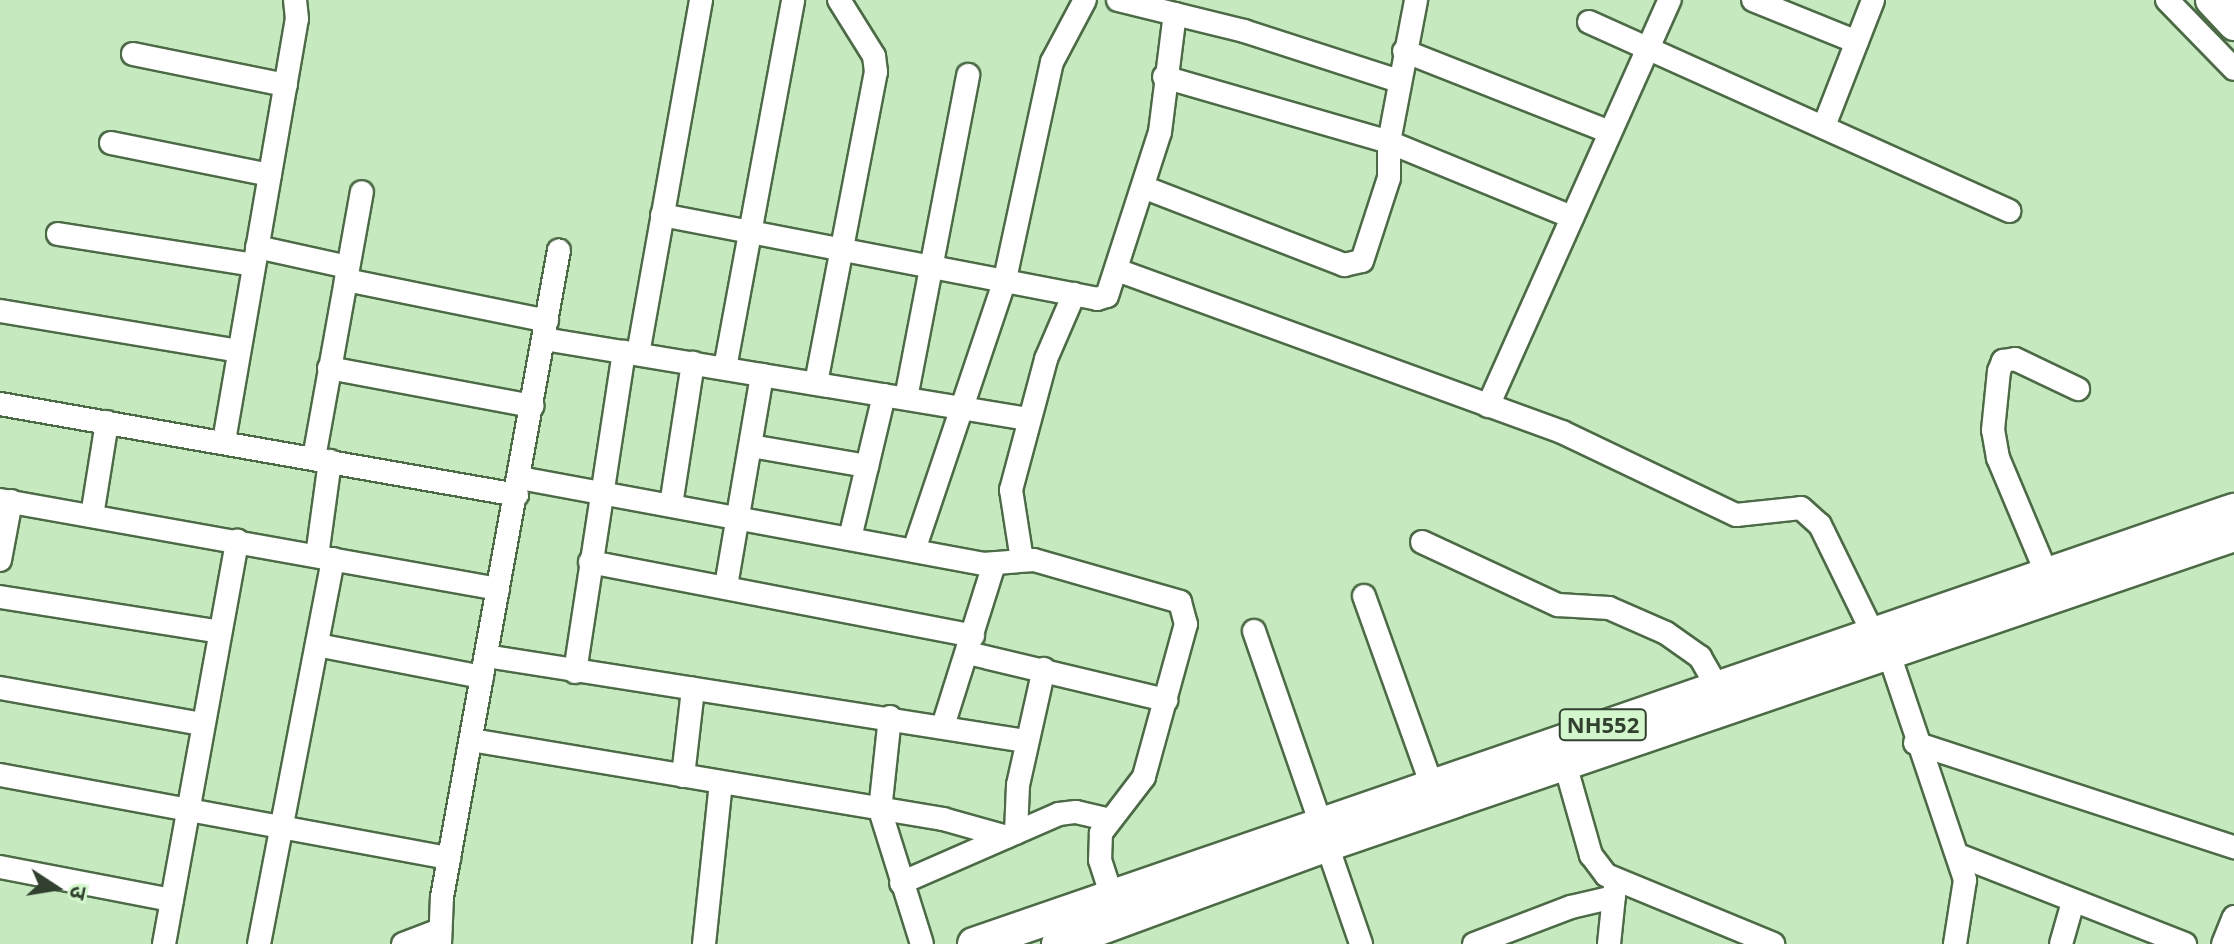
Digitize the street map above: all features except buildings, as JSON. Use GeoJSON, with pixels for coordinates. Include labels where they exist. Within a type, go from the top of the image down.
{"type":"FeatureCollection","features":[{"type":"Feature","properties":{"kind":"highway"},"geometry":{"type":"LineString","coordinates":[[2212,0],[2234,24]]}},
{"type":"Feature","properties":{"kind":"highway","name":"NH552"},"geometry":{"type":"LineString","coordinates":[[974,944],[1112,896],[1565,764],[1880,641],[2046,572],[2234,510]]}},
{"type":"Feature","properties":{"kind":"highway","name":"NH552"},"geometry":{"type":"LineString","coordinates":[[1075,941],[1431,783],[1716,685],[1880,641],[2234,535]]}},
{"type":"Feature","properties":{"kind":"street"},"geometry":{"type":"LineString","coordinates":[[224,441],[297,19],[295,0]]}},
{"type":"Feature","properties":{"kind":"street"},"geometry":{"type":"LineString","coordinates":[[575,672],[601,492],[662,215],[701,0]]}},
{"type":"Feature","properties":{"kind":"street"},"geometry":{"type":"LineString","coordinates":[[725,368],[753,232],[793,0]]}},
{"type":"Feature","properties":{"kind":"street"},"geometry":{"type":"LineString","coordinates":[[816,383],[876,72],[874,56],[839,0]]}},
{"type":"Feature","properties":{"kind":"street"},"geometry":{"type":"LineString","coordinates":[[914,550],[965,408],[1005,279],[1052,62],[1085,0]]}},
{"type":"Feature","properties":{"kind":"street"},"geometry":{"type":"LineString","coordinates":[[1118,0],[1399,81]]}},
{"type":"Feature","properties":{"kind":"street"},"geometry":{"type":"LineString","coordinates":[[1143,187],[1354,266],[1369,249],[1385,198],[1389,142],[1416,0]]}},
{"type":"Feature","properties":{"kind":"street"},"geometry":{"type":"LineString","coordinates":[[1488,406],[1670,0]]}},
{"type":"Feature","properties":{"kind":"street"},"geometry":{"type":"LineString","coordinates":[[1753,0],[1857,42]]}},
{"type":"Feature","properties":{"kind":"street"},"geometry":{"type":"LineString","coordinates":[[1824,126],[1873,0]]}},
{"type":"Feature","properties":{"kind":"street"},"geometry":{"type":"LineString","coordinates":[[2167,0],[2234,69]]}},
{"type":"Feature","properties":{"kind":"street"},"geometry":{"type":"LineString","coordinates":[[662,215],[1074,294],[1107,296],[1160,132],[1164,77],[1175,14]]}},
{"type":"Feature","properties":{"kind":"street"},"geometry":{"type":"LineString","coordinates":[[1589,22],[2009,211]]}},
{"type":"Feature","properties":{"kind":"street"},"geometry":{"type":"LineString","coordinates":[[1404,51],[1610,132]]}},
{"type":"Feature","properties":{"kind":"street"},"geometry":{"type":"LineString","coordinates":[[133,54],[286,85]]}},
{"type":"Feature","properties":{"kind":"street"},"geometry":{"type":"LineString","coordinates":[[906,398],[968,75]]}},
{"type":"Feature","properties":{"kind":"street"},"geometry":{"type":"LineString","coordinates":[[1164,77],[1389,142],[1572,217]]}},
{"type":"Feature","properties":{"kind":"street"},"geometry":{"type":"LineString","coordinates":[[111,143],[270,175]]}},
{"type":"Feature","properties":{"kind":"street"},"geometry":{"type":"LineString","coordinates":[[259,944],[317,645],[325,557],[322,460],[329,368],[362,192]]}},
{"type":"Feature","properties":{"kind":"street"},"geometry":{"type":"LineString","coordinates":[[58,234],[256,256],[347,274],[631,353],[1028,419]]}},
{"type":"Feature","properties":{"kind":"street"},"geometry":{"type":"LineString","coordinates":[[403,944],[440,937],[449,858],[519,486],[559,250]]}},
{"type":"Feature","properties":{"kind":"street"},"geometry":{"type":"LineString","coordinates":[[1117,270],[1562,432],[1736,515],[1801,508],[1811,513],[1880,641],[1958,855],[1966,896],[1955,944]]}},
{"type":"Feature","properties":{"kind":"street"},"geometry":{"type":"LineString","coordinates":[[1022,560],[1011,490],[1028,419],[1074,294]]}},
{"type":"Feature","properties":{"kind":"street"},"geometry":{"type":"LineString","coordinates":[[0,311],[239,351]]}},
{"type":"Feature","properties":{"kind":"street"},"geometry":{"type":"LineString","coordinates":[[2046,572],[1998,458],[1993,430],[1999,371],[2003,361],[2015,359],[2078,389]]}},
{"type":"Feature","properties":{"kind":"street"},"geometry":{"type":"LineString","coordinates":[[671,505],[693,363]]}},
{"type":"Feature","properties":{"kind":"street"},"geometry":{"type":"LineString","coordinates":[[329,368],[532,406]]}},
{"type":"Feature","properties":{"kind":"street"},"geometry":{"type":"LineString","coordinates":[[726,586],[762,375]]}},
{"type":"Feature","properties":{"kind":"street"},"geometry":{"type":"LineString","coordinates":[[850,538],[884,395]]}},
{"type":"Feature","properties":{"kind":"street"},"geometry":{"type":"LineString","coordinates":[[0,404],[322,460],[519,486],[601,492],[994,564],[1022,560],[1180,602],[1186,624],[1144,777],[1110,820],[1099,846],[1112,896]]}},
{"type":"Feature","properties":{"kind":"street"},"geometry":{"type":"LineString","coordinates":[[92,516],[107,422]]}},
{"type":"Feature","properties":{"kind":"street"},"geometry":{"type":"LineString","coordinates":[[751,446],[867,466]]}},
{"type":"Feature","properties":{"kind":"street"},"geometry":{"type":"LineString","coordinates":[[0,560],[5,500],[498,589]]}},
{"type":"Feature","properties":{"kind":"street"},"geometry":{"type":"LineString","coordinates":[[164,944],[237,541]]}},
{"type":"Feature","properties":{"kind":"street"},"geometry":{"type":"LineString","coordinates":[[1422,542],[1558,605],[1609,608],[1666,633],[1700,657],[1716,685]]}},
{"type":"Feature","properties":{"kind":"street"},"geometry":{"type":"LineString","coordinates":[[590,562],[726,586],[970,644],[1044,669],[1166,700]]}},
{"type":"Feature","properties":{"kind":"street"},"geometry":{"type":"LineString","coordinates":[[943,726],[994,564]]}},
{"type":"Feature","properties":{"kind":"street"},"geometry":{"type":"LineString","coordinates":[[1364,596],[1431,783]]}},
{"type":"Feature","properties":{"kind":"street"},"geometry":{"type":"LineString","coordinates":[[0,597],[220,632]]}},
{"type":"Feature","properties":{"kind":"street"},"geometry":{"type":"LineString","coordinates":[[1254,631],[1361,944]]}},
{"type":"Feature","properties":{"kind":"street"},"geometry":{"type":"LineString","coordinates":[[317,645],[484,667],[575,672],[890,717],[1026,741]]}},
{"type":"Feature","properties":{"kind":"street"},"geometry":{"type":"LineString","coordinates":[[1012,835],[1026,741],[1044,669]]}},
{"type":"Feature","properties":{"kind":"street"},"geometry":{"type":"LineString","coordinates":[[0,688],[203,724]]}},
{"type":"Feature","properties":{"kind":"street"},"geometry":{"type":"LineString","coordinates":[[683,776],[693,689]]}},
{"type":"Feature","properties":{"kind":"street"},"geometry":{"type":"LineString","coordinates":[[890,717],[880,810],[922,944]]}},
{"type":"Feature","properties":{"kind":"street"},"geometry":{"type":"LineString","coordinates":[[471,740],[1012,835]]}},
{"type":"Feature","properties":{"kind":"street"},"geometry":{"type":"LineString","coordinates":[[1915,743],[2234,847]]}},
{"type":"Feature","properties":{"kind":"street"},"geometry":{"type":"LineString","coordinates":[[1565,764],[1591,855],[1615,889],[1760,942]]}},
{"type":"Feature","properties":{"kind":"street"},"geometry":{"type":"LineString","coordinates":[[0,775],[282,824],[449,858]]}},
{"type":"Feature","properties":{"kind":"street"},"geometry":{"type":"LineString","coordinates":[[704,944],[721,783]]}},
{"type":"Feature","properties":{"kind":"street"},"geometry":{"type":"LineString","coordinates":[[901,883],[1059,814],[1110,820]]}},
{"type":"Feature","properties":{"kind":"street"},"geometry":{"type":"LineString","coordinates":[[1958,855],[2185,944]]}},
{"type":"Feature","properties":{"kind":"street"},"geometry":{"type":"LineString","coordinates":[[0,867],[172,900]]}},
{"type":"Feature","properties":{"kind":"street"},"geometry":{"type":"LineString","coordinates":[[1474,944],[1615,889]]}},
{"type":"Feature","properties":{"kind":"street"},"geometry":{"type":"LineString","coordinates":[[1609,944],[1615,889]]}},
{"type":"Feature","properties":{"kind":"street"},"geometry":{"type":"LineString","coordinates":[[2061,944],[2073,902]]}},
{"type":"Feature","properties":{"kind":"street"},"geometry":{"type":"LineString","coordinates":[[2223,944],[2234,917]]}}]}
